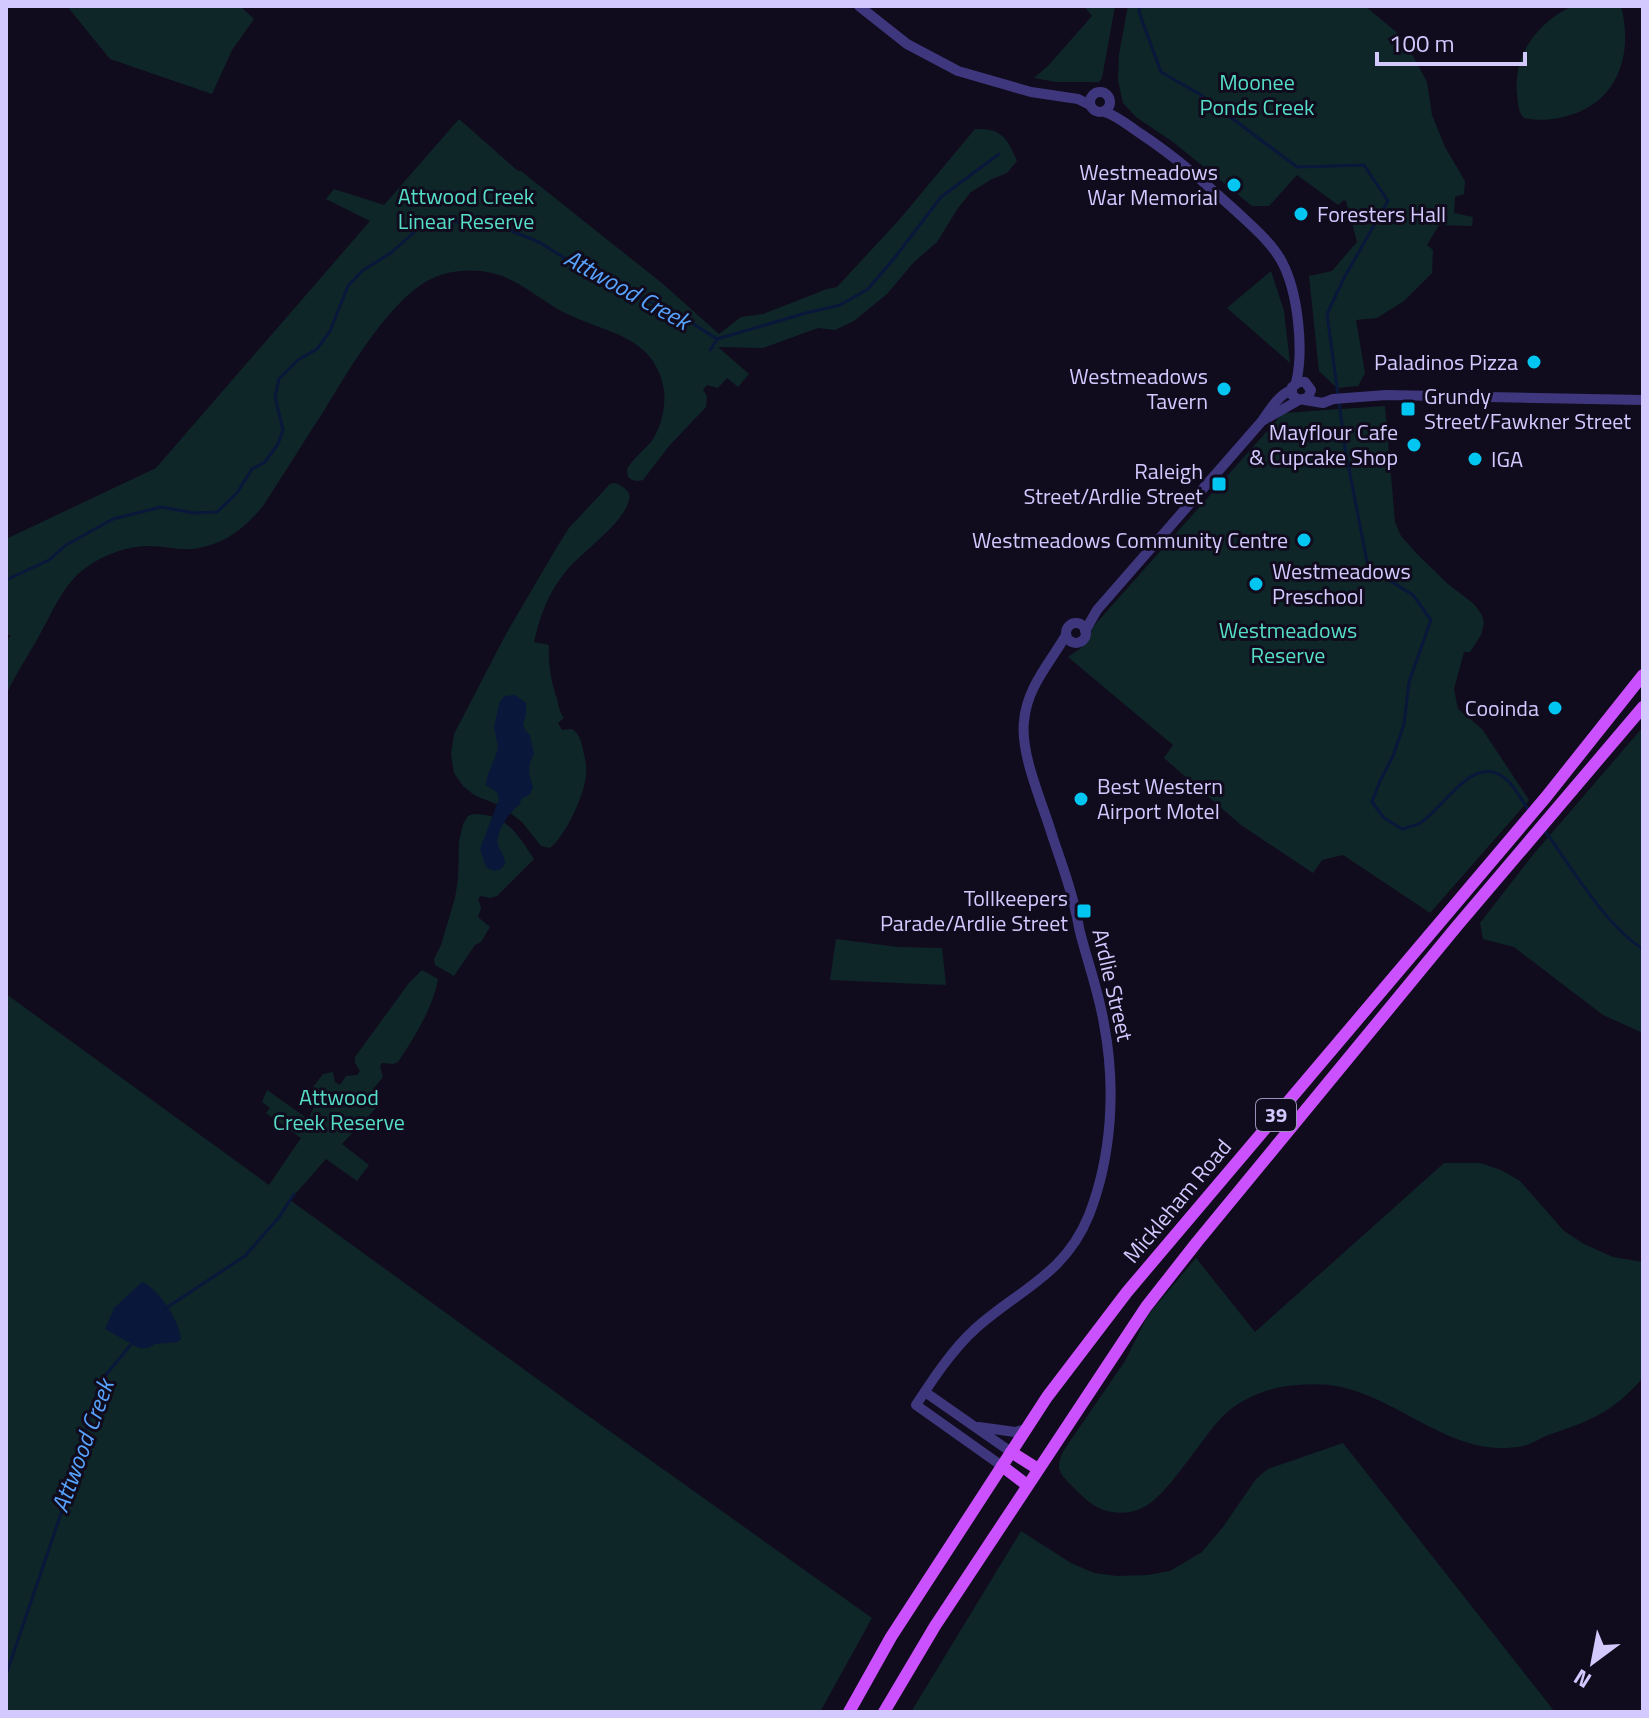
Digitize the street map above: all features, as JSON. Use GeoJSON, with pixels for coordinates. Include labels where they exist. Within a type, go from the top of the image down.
{"type":"FeatureCollection","features":[{"type":"Feature","properties":{"kind":"main road","name":"Mickleham Road"},"geometry":{"type":"LineString","coordinates":[[849,1712],[891,1637],[1026,1429],[1085,1346],[1127,1292],[1512,838],[1643,675]]}},
{"type":"Feature","properties":{"kind":"main road"},"geometry":{"type":"LineString","coordinates":[[1622,703],[1630,708],[1643,707]]}},
{"type":"Feature","properties":{"kind":"main road","name":"Mickleham Road"},"geometry":{"type":"LineString","coordinates":[[884,1712],[935,1626],[1146,1307],[1523,847],[1643,707]]}},
{"type":"Feature","properties":{"kind":"main road"},"geometry":{"type":"LineString","coordinates":[[1011,1452],[1038,1469]]}},
{"type":"Feature","properties":{"kind":"main road"},"geometry":{"type":"LineString","coordinates":[[1002,1466],[1027,1485]]}},
{"type":"Feature","properties":{"kind":"street"},"geometry":{"type":"LineString","coordinates":[[859,6],[907,44],[958,71],[1031,92],[1078,99],[1096,112],[1105,112],[1128,124],[1185,166],[1275,251],[1287,271],[1306,367],[1306,394]]}},
{"type":"Feature","properties":{"kind":"street"},"geometry":{"type":"LineString","coordinates":[[1090,105],[1095,93]]}},
{"type":"Feature","properties":{"kind":"street"},"geometry":{"type":"LineString","coordinates":[[1066,96],[1103,93],[1128,124]]}},
{"type":"Feature","properties":{"kind":"street"},"geometry":{"type":"LineString","coordinates":[[1105,112],[1110,100]]}},
{"type":"Feature","properties":{"kind":"street"},"geometry":{"type":"LineString","coordinates":[[1301,350],[1294,398],[1306,394],[1333,399],[1386,395],[1643,400]]}},
{"type":"Feature","properties":{"kind":"street"},"geometry":{"type":"LineString","coordinates":[[1082,628],[1070,626],[1071,639],[1082,641],[1082,628],[1278,399],[1294,386],[1305,382],[1306,394]]}},
{"type":"Feature","properties":{"kind":"street"},"geometry":{"type":"LineString","coordinates":[[1262,421],[1306,394]]}},
{"type":"Feature","properties":{"kind":"street","name":"Ardlie Street"},"geometry":{"type":"LineString","coordinates":[[1002,1466],[916,1405],[971,1332],[1041,1280],[1071,1248],[1096,1195],[1105,1154],[1110,1087],[1104,1025],[1076,910],[1034,780],[1023,724],[1028,698],[1041,674],[1071,639]]}},
{"type":"Feature","properties":{"kind":"street"},"geometry":{"type":"LineString","coordinates":[[925,1392],[1011,1452]]}},
{"type":"Feature","properties":{"kind":"street"},"geometry":{"type":"LineString","coordinates":[[974,1425],[1015,1432],[1026,1429]]}},
{"type":"Feature","properties":{"kind":"green space"},"geometry":{"type":"Polygon","coordinates":[[[67,6],[240,6],[254,19],[232,50],[212,94],[110,59],[67,6]]]}},
{"type":"Feature","properties":{"kind":"green space"},"geometry":{"type":"Polygon","coordinates":[[[1084,6],[1115,6],[1102,78],[1099,82],[1056,82],[1034,78],[1092,16],[1084,6]]]}},
{"type":"Feature","properties":{"kind":"green space","name":"Moonee Ponds Creek"},"geometry":{"type":"Polygon","coordinates":[[[1128,6],[1365,6],[1400,35],[1414,58],[1427,82],[1432,115],[1445,147],[1465,181],[1464,194],[1455,197],[1454,213],[1473,217],[1472,226],[1439,225],[1427,245],[1433,250],[1432,273],[1404,301],[1377,318],[1356,320],[1365,373],[1358,386],[1337,388],[1319,371],[1309,276],[1332,271],[1357,242],[1346,201],[1338,205],[1297,175],[1269,206],[1252,206],[1173,142],[1136,117],[1123,103],[1118,80],[1119,54],[1128,6]]]}},
{"type":"Feature","properties":{"kind":"green space"},"geometry":{"type":"Polygon","coordinates":[[[1572,6],[1621,6],[1624,53],[1614,82],[1594,104],[1579,112],[1552,119],[1524,118],[1517,94],[1523,54],[1548,21],[1572,6]]]}},
{"type":"Feature","properties":{"kind":"green space","name":"Attwood Creek Linear Reserve"},"geometry":{"type":"Polygon","coordinates":[[[459,119],[518,171],[663,284],[719,334],[741,317],[763,314],[837,287],[899,220],[975,129],[997,132],[1010,146],[1017,161],[1007,173],[971,192],[937,242],[914,262],[887,294],[854,321],[835,330],[818,328],[763,348],[718,347],[749,374],[738,387],[727,378],[718,388],[707,385],[703,390],[707,396],[706,407],[641,481],[628,477],[627,469],[658,430],[664,390],[659,372],[639,347],[626,338],[565,313],[504,277],[483,271],[462,271],[431,279],[401,302],[372,337],[263,506],[248,522],[214,544],[187,549],[133,547],[101,558],[87,567],[59,598],[6,695],[6,642],[11,635],[6,635],[6,539],[156,468],[370,221],[326,199],[334,189],[384,205],[459,119]]]}},
{"type":"Feature","properties":{"kind":"green space"},"geometry":{"type":"Polygon","coordinates":[[[1271,271],[1284,311],[1290,363],[1227,308],[1271,271]]]}},
{"type":"Feature","properties":{"kind":"green space","name":"Westmeadows Reserve"},"geometry":{"type":"Polygon","coordinates":[[[1385,406],[1395,522],[1401,536],[1448,584],[1474,604],[1484,623],[1481,635],[1470,652],[1464,652],[1454,689],[1458,709],[1482,729],[1529,800],[1430,913],[1343,855],[1322,860],[1313,873],[1241,825],[1164,758],[1173,745],[1068,657],[1084,645],[1092,628],[1283,413],[1385,406]]]}},
{"type":"Feature","properties":{"kind":"green space"},"geometry":{"type":"Polygon","coordinates":[[[615,483],[628,491],[626,509],[555,586],[534,642],[549,645],[552,679],[564,718],[558,723],[562,730],[572,729],[578,735],[586,766],[585,784],[578,804],[568,825],[550,848],[541,846],[522,822],[501,806],[474,795],[463,786],[454,773],[451,754],[454,734],[506,634],[569,528],[610,484],[615,483]]]}},
{"type":"Feature","properties":{"kind":"green space"},"geometry":{"type":"Polygon","coordinates":[[[1643,727],[1643,1033],[1603,1015],[1514,947],[1483,939],[1480,923],[1532,856],[1643,727]]]}},
{"type":"Feature","properties":{"kind":"green space"},"geometry":{"type":"Polygon","coordinates":[[[474,814],[495,818],[510,827],[534,859],[497,896],[481,896],[478,899],[481,908],[478,917],[490,927],[454,976],[435,965],[434,959],[455,898],[463,824],[468,816],[474,814]]]}},
{"type":"Feature","properties":{"kind":"green space"},"geometry":{"type":"Polygon","coordinates":[[[836,939],[898,947],[942,948],[946,985],[830,980],[836,939]]]}},
{"type":"Feature","properties":{"kind":"green space","name":"Attwood Creek Reserve"},"geometry":{"type":"Polygon","coordinates":[[[422,970],[438,979],[427,1012],[398,1062],[382,1063],[380,1066],[383,1077],[374,1088],[371,1100],[378,1106],[342,1144],[369,1165],[357,1181],[326,1159],[290,1200],[872,1618],[820,1712],[6,1712],[6,994],[269,1185],[301,1138],[266,1113],[270,1108],[262,1102],[267,1090],[308,1119],[321,1093],[313,1087],[323,1074],[333,1072],[335,1082],[340,1085],[346,1076],[357,1075],[360,1071],[355,1057],[422,970]]]}},
{"type":"Feature","properties":{"kind":"green space"},"geometry":{"type":"Polygon","coordinates":[[[1444,1163],[1480,1163],[1501,1170],[1520,1181],[1564,1231],[1584,1244],[1613,1257],[1643,1262],[1643,1378],[1621,1399],[1590,1419],[1530,1444],[1498,1448],[1475,1445],[1452,1437],[1364,1394],[1341,1387],[1319,1384],[1288,1386],[1257,1394],[1228,1412],[1162,1492],[1142,1508],[1118,1513],[1100,1509],[1064,1477],[1059,1470],[1059,1461],[1064,1450],[1125,1361],[1148,1315],[1196,1258],[1255,1332],[1444,1163]]]}},
{"type":"Feature","properties":{"kind":"green space"},"geometry":{"type":"Polygon","coordinates":[[[1343,1443],[1555,1712],[911,1712],[1021,1531],[1071,1563],[1094,1573],[1117,1576],[1170,1571],[1202,1552],[1256,1479],[1268,1469],[1343,1443]]]}},
{"type":"Feature","properties":{"kind":"water"},"geometry":{"type":"Polygon","coordinates":[[[515,695],[526,703],[523,725],[530,735],[534,754],[529,772],[533,788],[529,795],[521,799],[501,828],[498,845],[505,864],[494,871],[486,867],[480,849],[499,799],[493,789],[486,786],[487,777],[498,747],[494,727],[500,701],[505,696],[515,695]]]}},
{"type":"Feature","properties":{"kind":"water"},"geometry":{"type":"Polygon","coordinates":[[[142,1282],[155,1291],[172,1314],[181,1339],[177,1342],[139,1348],[105,1329],[114,1308],[142,1282]]]}},
{"type":"Feature","properties":{"kind":"waterway","name":"Moonee Ponds Creek"},"geometry":{"type":"LineString","coordinates":[[1140,6],[1139,12],[1161,72],[1201,95],[1297,167],[1364,165],[1388,201],[1327,314],[1338,395]]}},
{"type":"Feature","properties":{"kind":"waterway","name":"Attwood Creek"},"geometry":{"type":"LineString","coordinates":[[6,580],[49,560],[66,545],[113,519],[161,507],[194,513],[217,512],[237,493],[252,469],[265,462],[278,444],[283,430],[275,397],[279,379],[298,360],[317,349],[330,331],[348,286],[362,271],[392,252],[420,227],[438,219],[509,230],[539,242],[585,271],[684,318],[717,339],[840,305],[868,289],[941,197],[999,154]]}},
{"type":"Feature","properties":{"kind":"waterway","name":"Attwood Creek"},"geometry":{"type":"LineString","coordinates":[[710,350],[717,340]]}},
{"type":"Feature","properties":{"kind":"waterway","name":"Moonee Ponds Creek"},"geometry":{"type":"LineString","coordinates":[[1339,402],[1368,567],[1413,595],[1431,620],[1409,682],[1404,724],[1372,802],[1384,818],[1402,829],[1420,823],[1471,777],[1482,772],[1494,772],[1509,782],[1528,809]]}},
{"type":"Feature","properties":{"kind":"waterway","name":"Moonee Ponds Creek"},"geometry":{"type":"LineString","coordinates":[[1545,831],[1602,911],[1643,949]]}},
{"type":"Feature","properties":{"kind":"waterway","name":"Attwood Creek"},"geometry":{"type":"LineString","coordinates":[[166,1308],[245,1256],[280,1216],[294,1194]]}},
{"type":"Feature","properties":{"kind":"waterway","name":"Attwood Creek"},"geometry":{"type":"LineString","coordinates":[[6,1675],[67,1496],[100,1382],[133,1342]]}},
{"type":"Feature","properties":{"kind":"place","name":"Westmeadows War Memorial"},"geometry":{"type":"Point","coordinates":[1234,185]}},
{"type":"Feature","properties":{"kind":"place","name":"Foresters Hall"},"geometry":{"type":"Point","coordinates":[1301,214]}},
{"type":"Feature","properties":{"kind":"place","name":"Paladinos Pizza"},"geometry":{"type":"Point","coordinates":[1534,362]}},
{"type":"Feature","properties":{"kind":"place","name":"Westmeadows Tavern"},"geometry":{"type":"Point","coordinates":[1224,389]}},
{"type":"Feature","properties":{"kind":"place","name":"Grundy Street/Fawkner Street"},"geometry":{"type":"Point","coordinates":[1408,409]}},
{"type":"Feature","properties":{"kind":"place","name":"Mayflour Cafe & Cupcake Shop"},"geometry":{"type":"Point","coordinates":[1414,445]}},
{"type":"Feature","properties":{"kind":"place","name":"IGA"},"geometry":{"type":"Point","coordinates":[1475,459]}},
{"type":"Feature","properties":{"kind":"place","name":"Raleigh Street/Ardlie Street"},"geometry":{"type":"Point","coordinates":[1219,484]}},
{"type":"Feature","properties":{"kind":"place","name":"Westmeadows Community Centre"},"geometry":{"type":"Point","coordinates":[1304,540]}},
{"type":"Feature","properties":{"kind":"place","name":"Westmeadows Preschool"},"geometry":{"type":"Point","coordinates":[1256,584]}},
{"type":"Feature","properties":{"kind":"place","name":"Cooinda"},"geometry":{"type":"Point","coordinates":[1555,708]}},
{"type":"Feature","properties":{"kind":"place","name":"Best Western Airport Motel"},"geometry":{"type":"Point","coordinates":[1081,799]}},
{"type":"Feature","properties":{"kind":"place","name":"Tollkeepers Parade/Ardlie Street"},"geometry":{"type":"Point","coordinates":[1084,911]}}]}
